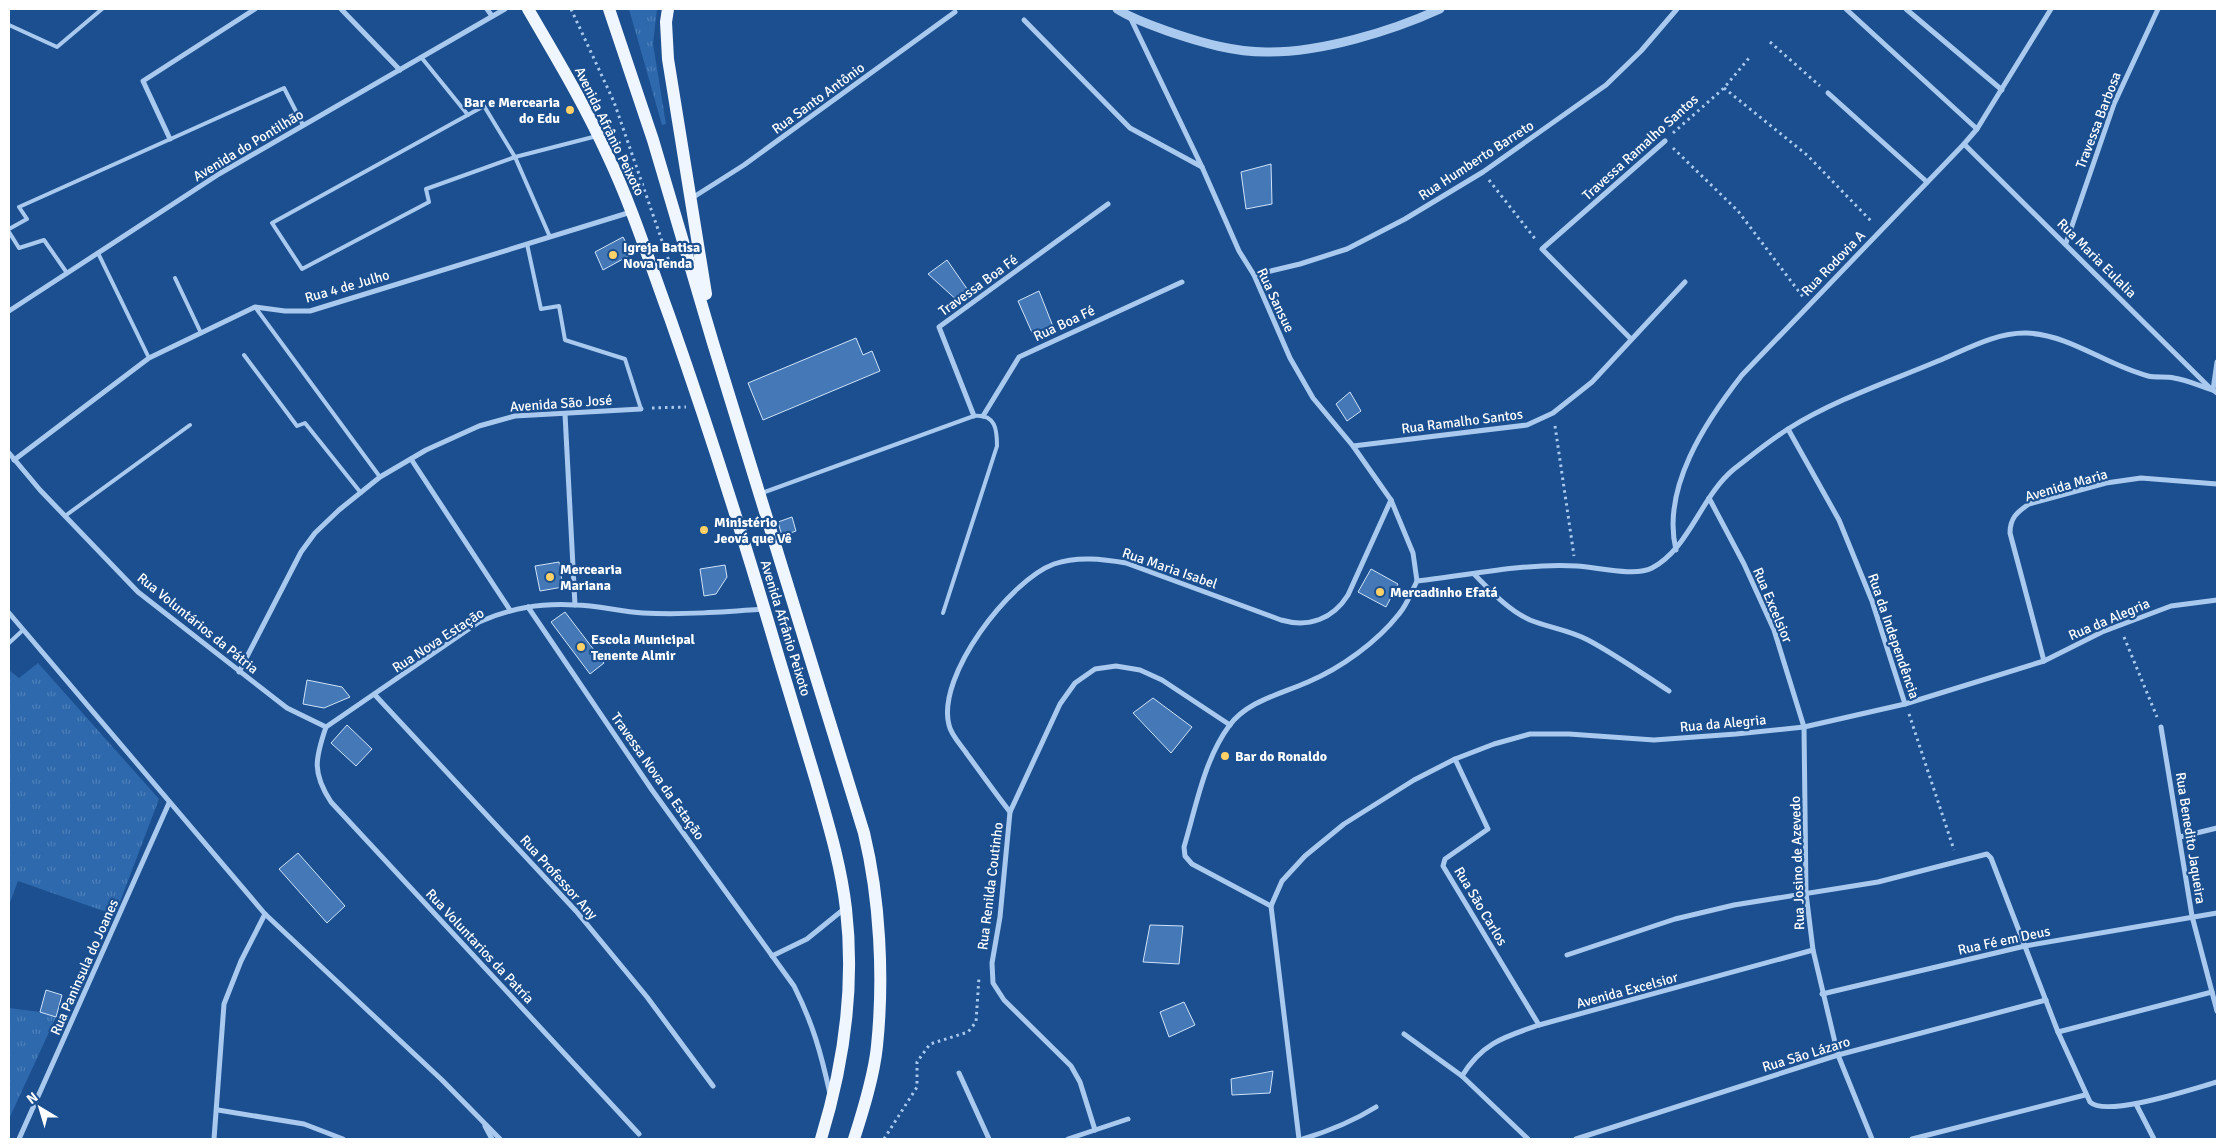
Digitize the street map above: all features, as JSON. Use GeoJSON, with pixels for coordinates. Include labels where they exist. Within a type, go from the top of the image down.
{"type":"FeatureCollection","features":[{"type":"Feature","properties":{"kind":"main road","name":"Avenida Afrânio Peixoto"},"geometry":{"type":"LineString","coordinates":[[528,9],[598,136],[632,211],[701,407],[765,609],[833,840],[846,907],[850,960],[848,1015],[832,1104],[821,1139]]}},
{"type":"Feature","properties":{"kind":"main road","name":"Avenida Afrânio Peixoto"},"geometry":{"type":"LineString","coordinates":[[609,9],[656,149],[713,343],[864,833],[871,862],[880,956],[878,1034],[877,1048],[854,1139]]}},
{"type":"Feature","properties":{"kind":"main road"},"geometry":{"type":"LineString","coordinates":[[668,9],[666,22],[668,59],[713,343]]}},
{"type":"Feature","properties":{"kind":"street"},"geometry":{"type":"LineString","coordinates":[[170,139],[143,81],[255,9]]}},
{"type":"Feature","properties":{"kind":"street"},"geometry":{"type":"LineString","coordinates":[[341,9],[400,70]]}},
{"type":"Feature","properties":{"kind":"street"},"geometry":{"type":"LineString","coordinates":[[487,9],[492,16]]}},
{"type":"Feature","properties":{"kind":"street","name":"Avenida do Pontilhão"},"geometry":{"type":"LineString","coordinates":[[9,311],[218,174],[505,9]]}},
{"type":"Feature","properties":{"kind":"street"},"geometry":{"type":"LineString","coordinates":[[1117,9],[1130,17],[1208,44],[1267,52],[1313,47],[1352,39],[1413,21],[1440,9]]}},
{"type":"Feature","properties":{"kind":"street","name":"Rua Humberto Barreto"},"geometry":{"type":"LineString","coordinates":[[1254,275],[1300,264],[1346,249],[1405,219],[1483,172],[1598,91],[1641,50],[1677,9]]}},
{"type":"Feature","properties":{"kind":"street"},"geometry":{"type":"LineString","coordinates":[[1846,9],[1977,129]]}},
{"type":"Feature","properties":{"kind":"street"},"geometry":{"type":"LineString","coordinates":[[1906,9],[2002,90]]}},
{"type":"Feature","properties":{"kind":"street","name":"Rua Rodovia A"},"geometry":{"type":"LineString","coordinates":[[1676,550],[1673,528],[1678,492],[1689,457],[1699,437],[1742,375],[1977,129],[2052,9]]}},
{"type":"Feature","properties":{"kind":"street","name":"Travessa Barbosa"},"geometry":{"type":"LineString","coordinates":[[2066,243],[2114,104],[2158,9]]}},
{"type":"Feature","properties":{"kind":"street","name":"Rua Santo Antônio"},"geometry":{"type":"LineString","coordinates":[[691,199],[744,165],[955,12]]}},
{"type":"Feature","properties":{"kind":"street","name":"Rua Sansue"},"geometry":{"type":"LineString","coordinates":[[1130,17],[1202,167],[1239,251],[1254,275],[1290,358],[1312,398],[1353,446],[1391,500],[1413,553],[1417,581]]}},
{"type":"Feature","properties":{"kind":"street"},"geometry":{"type":"LineString","coordinates":[[1024,20],[1130,128],[1202,167]]}},
{"type":"Feature","properties":{"kind":"street"},"geometry":{"type":"LineString","coordinates":[[1828,93],[1927,182]]}},
{"type":"Feature","properties":{"kind":"street","name":"Travessa Ramalho Santos"},"geometry":{"type":"LineString","coordinates":[[1542,249],[1665,140]]}},
{"type":"Feature","properties":{"kind":"street","name":"Rua Maria Eulalia"},"geometry":{"type":"LineString","coordinates":[[1964,144],[2215,392]]}},
{"type":"Feature","properties":{"kind":"street","name":"Travessa Boa Fé"},"geometry":{"type":"LineString","coordinates":[[974,416],[939,327],[1108,204]]}},
{"type":"Feature","properties":{"kind":"street","name":"Rua 4 de Julho"},"geometry":{"type":"LineString","coordinates":[[255,307],[284,311],[310,310],[632,211]]}},
{"type":"Feature","properties":{"kind":"street"},"geometry":{"type":"LineString","coordinates":[[1542,249],[1631,339]]}},
{"type":"Feature","properties":{"kind":"street","name":"Rua Boa Fé"},"geometry":{"type":"LineString","coordinates":[[982,416],[1019,356],[1182,282]]}},
{"type":"Feature","properties":{"kind":"street","name":"Rua Ramalho Santos"},"geometry":{"type":"LineString","coordinates":[[1353,446],[1527,425],[1553,413],[1592,382],[1685,282]]}},
{"type":"Feature","properties":{"kind":"street"},"geometry":{"type":"LineString","coordinates":[[14,460],[149,358],[255,307]]}},
{"type":"Feature","properties":{"kind":"street"},"geometry":{"type":"LineString","coordinates":[[1376,1107],[1336,1129],[1301,1139],[1271,906],[1192,864],[1185,856],[1184,847],[1209,765],[1230,725],[1242,713],[1256,703],[1310,681],[1339,665],[1375,638],[1400,614],[1417,581],[1505,568],[1575,566],[1636,571],[1650,570],[1676,550],[1708,498],[1732,471],[1788,429],[1835,404],[1981,343],[2024,333],[2051,335],[2104,360],[2149,376],[2176,378],[2215,392],[2217,362]]}},
{"type":"Feature","properties":{"kind":"street","name":"Avenida São José"},"geometry":{"type":"LineString","coordinates":[[239,672],[301,552],[315,533],[338,510],[380,477],[411,459],[478,426],[495,420],[515,416],[641,409]]}},
{"type":"Feature","properties":{"kind":"street"},"geometry":{"type":"LineString","coordinates":[[565,414],[576,604]]}},
{"type":"Feature","properties":{"kind":"street","name":"Rua da Independência"},"geometry":{"type":"LineString","coordinates":[[1788,429],[1838,520],[1872,601],[1905,704]]}},
{"type":"Feature","properties":{"kind":"street","name":"Rua Voluntários da Pátria"},"geometry":{"type":"LineString","coordinates":[[9,453],[65,516],[138,592],[287,708],[326,728]]}},
{"type":"Feature","properties":{"kind":"street"},"geometry":{"type":"LineString","coordinates":[[411,459],[510,610]]}},
{"type":"Feature","properties":{"kind":"street","name":"Avenida Maria"},"geometry":{"type":"LineString","coordinates":[[2044,661],[2010,533],[2011,519],[2029,504],[2106,483],[2141,478],[2217,484]]}},
{"type":"Feature","properties":{"kind":"street","name":"Rua Excelsior"},"geometry":{"type":"LineString","coordinates":[[1708,498],[1744,564],[1774,630],[1804,727]]}},
{"type":"Feature","properties":{"kind":"street","name":"Rua Maria Isabel"},"geometry":{"type":"LineString","coordinates":[[1010,812],[953,732],[949,725],[948,707],[954,685],[968,652],[982,627],[1010,595],[1045,568],[1055,564],[1083,559],[1108,560],[1126,563],[1281,620],[1295,624],[1311,623],[1328,616],[1340,608],[1348,595],[1391,500]]}},
{"type":"Feature","properties":{"kind":"street"},"geometry":{"type":"LineString","coordinates":[[1474,574],[1506,605],[1519,614],[1532,620],[1566,629],[1589,640],[1670,691]]}},
{"type":"Feature","properties":{"kind":"street","name":"Rua da Alegria"},"geometry":{"type":"LineString","coordinates":[[1271,906],[1282,881],[1304,856],[1344,824],[1414,780],[1455,759],[1494,744],[1530,734],[1569,734],[1654,740],[1804,727],[1905,704],[2044,661],[2118,625],[2172,606],[2217,600]]}},
{"type":"Feature","properties":{"kind":"street","name":"Rua Nova Estação"},"geometry":{"type":"LineString","coordinates":[[326,728],[479,622],[510,610],[576,604],[642,613],[689,613],[765,609]]}},
{"type":"Feature","properties":{"kind":"street","name":"Travessa Nova da Estação"},"geometry":{"type":"LineString","coordinates":[[528,607],[652,790],[794,986],[819,1044],[832,1104]]}},
{"type":"Feature","properties":{"kind":"street"},"geometry":{"type":"LineString","coordinates":[[9,613],[265,914],[442,1080],[500,1139]]}},
{"type":"Feature","properties":{"kind":"street","name":"Rua Renilda Coutinho"},"geometry":{"type":"LineString","coordinates":[[1094,1130],[1080,1082],[1071,1066],[1004,1000],[993,982],[992,963],[1000,917],[1010,812],[1060,704],[1075,683],[1095,669],[1116,666],[1140,670],[1162,680],[1230,725]]}},
{"type":"Feature","properties":{"kind":"street","name":"Rua Professor Any"},"geometry":{"type":"LineString","coordinates":[[375,695],[576,911],[647,997],[713,1086]]}},
{"type":"Feature","properties":{"kind":"street","name":"Rua Josino de Azevedo"},"geometry":{"type":"LineString","coordinates":[[1804,727],[1806,893],[1812,950],[1838,1055],[1872,1139]]}},
{"type":"Feature","properties":{"kind":"street","name":"Rua Benedito Jaqueira"},"geometry":{"type":"LineString","coordinates":[[2161,727],[2192,916],[2217,1011]]}},
{"type":"Feature","properties":{"kind":"street","name":"Rua Voluntarios da Patría"},"geometry":{"type":"LineString","coordinates":[[326,728],[318,748],[317,767],[320,786],[331,802],[639,1134]]}},
{"type":"Feature","properties":{"kind":"street","name":"Rua São Carlos"},"geometry":{"type":"LineString","coordinates":[[1455,759],[1488,825],[1488,829],[1445,860],[1443,866],[1539,1025]]}},
{"type":"Feature","properties":{"kind":"street","name":"Rua Paninsula do Joanes"},"geometry":{"type":"LineString","coordinates":[[19,1139],[169,803]]}},
{"type":"Feature","properties":{"kind":"street"},"geometry":{"type":"LineString","coordinates":[[2180,837],[2217,828]]}},
{"type":"Feature","properties":{"kind":"street"},"geometry":{"type":"LineString","coordinates":[[1567,955],[1675,919],[1734,905],[1878,882],[1957,860],[1987,854],[2058,1032],[2086,1095],[2094,1106],[2136,1104],[2217,1082]]}},
{"type":"Feature","properties":{"kind":"street"},"geometry":{"type":"LineString","coordinates":[[772,956],[807,940],[846,907]]}},
{"type":"Feature","properties":{"kind":"street","name":"Rua Fé em Deus"},"geometry":{"type":"LineString","coordinates":[[1822,994],[2025,946],[2217,913]]}},
{"type":"Feature","properties":{"kind":"street"},"geometry":{"type":"LineString","coordinates":[[214,1139],[218,1110],[224,1004],[241,962],[265,914]]}},
{"type":"Feature","properties":{"kind":"street","name":"Avenida Excelsior"},"geometry":{"type":"LineString","coordinates":[[1462,1076],[1479,1053],[1496,1040],[1539,1025],[1812,950]]}},
{"type":"Feature","properties":{"kind":"street"},"geometry":{"type":"LineString","coordinates":[[2058,1032],[2212,992]]}},
{"type":"Feature","properties":{"kind":"street","name":"Rua São Lázaro"},"geometry":{"type":"LineString","coordinates":[[1576,1139],[1838,1055],[2046,1000]]}},
{"type":"Feature","properties":{"kind":"street"},"geometry":{"type":"LineString","coordinates":[[1404,1034],[1462,1076],[1525,1138]]}},
{"type":"Feature","properties":{"kind":"street"},"geometry":{"type":"LineString","coordinates":[[959,1074],[989,1139]]}},
{"type":"Feature","properties":{"kind":"street"},"geometry":{"type":"LineString","coordinates":[[1912,1139],[2086,1095]]}},
{"type":"Feature","properties":{"kind":"street"},"geometry":{"type":"LineString","coordinates":[[2136,1104],[2154,1139]]}},
{"type":"Feature","properties":{"kind":"street"},"geometry":{"type":"LineString","coordinates":[[218,1110],[304,1124],[343,1139]]}},
{"type":"Feature","properties":{"kind":"street"},"geometry":{"type":"LineString","coordinates":[[1068,1139],[1128,1119]]}},
{"type":"Feature","properties":{"kind":"street"},"geometry":{"type":"LineString","coordinates":[[484,1123],[492,1139]]}},
{"type":"Feature","properties":{"kind":"street"},"geometry":{"type":"LineString","coordinates":[[323,1130],[325,1139]]}},
{"type":"Feature","properties":{"kind":"lane"},"geometry":{"type":"LineString","coordinates":[[9,25],[57,47],[102,9]]}},
{"type":"Feature","properties":{"kind":"lane"},"geometry":{"type":"LineString","coordinates":[[421,57],[468,115]]}},
{"type":"Feature","properties":{"kind":"lane"},"geometry":{"type":"LineString","coordinates":[[67,273],[44,240],[20,248],[9,230],[27,219],[19,206],[284,88],[303,125]]}},
{"type":"Feature","properties":{"kind":"lane"},"geometry":{"type":"LineString","coordinates":[[550,237],[515,157],[484,106],[272,223],[302,269],[429,202],[426,189],[515,157],[598,136]]}},
{"type":"Feature","properties":{"kind":"lane"},"geometry":{"type":"LineString","coordinates":[[526,244],[541,309],[559,306],[565,340],[625,359],[641,409]]}},
{"type":"Feature","properties":{"kind":"lane"},"geometry":{"type":"LineString","coordinates":[[98,253],[149,358]]}},
{"type":"Feature","properties":{"kind":"lane"},"geometry":{"type":"LineString","coordinates":[[175,278],[201,333]]}},
{"type":"Feature","properties":{"kind":"lane"},"geometry":{"type":"LineString","coordinates":[[255,307],[380,477]]}},
{"type":"Feature","properties":{"kind":"lane"},"geometry":{"type":"LineString","coordinates":[[244,355],[297,426],[305,423],[361,492]]}},
{"type":"Feature","properties":{"kind":"lane"},"geometry":{"type":"LineString","coordinates":[[760,494],[836,468],[974,416],[982,416],[991,421],[997,430],[997,446],[943,613]]}},
{"type":"Feature","properties":{"kind":"lane"},"geometry":{"type":"LineString","coordinates":[[65,516],[190,425]]}},
{"type":"Feature","properties":{"kind":"lane"},"geometry":{"type":"LineString","coordinates":[[9,643],[23,630]]}},
{"type":"Feature","properties":{"kind":"path"},"geometry":{"type":"LineString","coordinates":[[1770,42],[1828,93]]}},
{"type":"Feature","properties":{"kind":"path","name":"Travessa Ramalho Santos"},"geometry":{"type":"LineString","coordinates":[[1665,140],[1724,88],[1749,58]]}},
{"type":"Feature","properties":{"kind":"path"},"geometry":{"type":"LineString","coordinates":[[1724,88],[1807,155],[1880,230]]}},
{"type":"Feature","properties":{"kind":"path"},"geometry":{"type":"LineString","coordinates":[[1665,140],[1738,211],[1809,304]]}},
{"type":"Feature","properties":{"kind":"path"},"geometry":{"type":"LineString","coordinates":[[1483,172],[1542,249]]}},
{"type":"Feature","properties":{"kind":"path"},"geometry":{"type":"LineString","coordinates":[[641,409],[701,407]]}},
{"type":"Feature","properties":{"kind":"path"},"geometry":{"type":"LineString","coordinates":[[1553,413],[1575,566]]}},
{"type":"Feature","properties":{"kind":"path"},"geometry":{"type":"LineString","coordinates":[[2118,625],[2161,727]]}},
{"type":"Feature","properties":{"kind":"path","name":"Rua da Independência"},"geometry":{"type":"LineString","coordinates":[[1905,704],[1957,860]]}},
{"type":"Feature","properties":{"kind":"path"},"geometry":{"type":"LineString","coordinates":[[884,1139],[917,1087],[917,1062],[930,1044],[968,1032],[976,1022],[979,978],[982,971]]}},
{"type":"Feature","properties":{"kind":"green space"},"geometry":{"type":"Polygon","coordinates":[[[629,9],[657,9],[653,44],[666,124],[662,125],[629,9]]]}},
{"type":"Feature","properties":{"kind":"green space"},"geometry":{"type":"Polygon","coordinates":[[[38,663],[159,799],[115,915],[18,881],[9,905],[9,670],[19,678],[38,663]]]}},
{"type":"Feature","properties":{"kind":"green space"},"geometry":{"type":"Polygon","coordinates":[[[9,1008],[40,1012],[56,1017],[9,1119],[9,1008]]]}},
{"type":"Feature","properties":{"kind":"building"},"geometry":{"type":"Polygon","coordinates":[[[1271,164],[1272,204],[1246,209],[1241,172],[1271,164]]]}},
{"type":"Feature","properties":{"kind":"building"},"geometry":{"type":"Polygon","coordinates":[[[623,237],[632,254],[603,270],[595,252],[623,237]]]}},
{"type":"Feature","properties":{"kind":"building"},"geometry":{"type":"Polygon","coordinates":[[[947,260],[972,296],[960,303],[928,274],[947,260]]]}},
{"type":"Feature","properties":{"kind":"building"},"geometry":{"type":"Polygon","coordinates":[[[1039,291],[1054,329],[1034,337],[1018,301],[1039,291]]]}},
{"type":"Feature","properties":{"kind":"building"},"geometry":{"type":"Polygon","coordinates":[[[856,338],[863,355],[872,351],[880,371],[763,420],[748,383],[856,338]]]}},
{"type":"Feature","properties":{"kind":"building"},"geometry":{"type":"Polygon","coordinates":[[[1350,392],[1361,411],[1347,421],[1336,404],[1350,392]]]}},
{"type":"Feature","properties":{"kind":"building"},"geometry":{"type":"Polygon","coordinates":[[[792,517],[796,531],[782,536],[778,522],[792,517]]]}},
{"type":"Feature","properties":{"kind":"building"},"geometry":{"type":"Polygon","coordinates":[[[559,562],[563,587],[540,591],[535,566],[559,562]]]}},
{"type":"Feature","properties":{"kind":"building"},"geometry":{"type":"Polygon","coordinates":[[[725,565],[727,577],[716,594],[704,596],[700,569],[725,565]]]}},
{"type":"Feature","properties":{"kind":"building"},"geometry":{"type":"Polygon","coordinates":[[[1371,569],[1398,584],[1386,607],[1358,592],[1371,569]]]}},
{"type":"Feature","properties":{"kind":"building"},"geometry":{"type":"Polygon","coordinates":[[[565,612],[604,663],[590,674],[551,622],[565,612]]]}},
{"type":"Feature","properties":{"kind":"building"},"geometry":{"type":"Polygon","coordinates":[[[307,680],[342,687],[350,697],[324,708],[303,704],[307,680]]]}},
{"type":"Feature","properties":{"kind":"building"},"geometry":{"type":"Polygon","coordinates":[[[1153,698],[1192,727],[1171,753],[1133,713],[1153,698]]]}},
{"type":"Feature","properties":{"kind":"building"},"geometry":{"type":"Polygon","coordinates":[[[347,725],[372,749],[356,766],[331,743],[347,725]]]}},
{"type":"Feature","properties":{"kind":"building"},"geometry":{"type":"Polygon","coordinates":[[[298,853],[345,906],[327,923],[279,869],[298,853]]]}},
{"type":"Feature","properties":{"kind":"building"},"geometry":{"type":"Polygon","coordinates":[[[1150,925],[1183,926],[1179,964],[1143,962],[1150,925]]]}},
{"type":"Feature","properties":{"kind":"building"},"geometry":{"type":"Polygon","coordinates":[[[46,990],[62,995],[56,1017],[40,1012],[46,990]]]}},
{"type":"Feature","properties":{"kind":"building"},"geometry":{"type":"Polygon","coordinates":[[[1184,1002],[1195,1025],[1169,1037],[1160,1012],[1184,1002]]]}},
{"type":"Feature","properties":{"kind":"building"},"geometry":{"type":"Polygon","coordinates":[[[1273,1071],[1270,1093],[1232,1095],[1231,1079],[1273,1071]]]}},
{"type":"Feature","properties":{"kind":"place","name":"Bar e Mercearia do Edu"},"geometry":{"type":"Point","coordinates":[570,110]}},
{"type":"Feature","properties":{"kind":"place","name":"Igreja Batisa Nova Tenda"},"geometry":{"type":"Point","coordinates":[613,255]}},
{"type":"Feature","properties":{"kind":"place","name":"Ministério Jeová que Vê"},"geometry":{"type":"Point","coordinates":[704,530]}},
{"type":"Feature","properties":{"kind":"place","name":"Mercearia Mariana"},"geometry":{"type":"Point","coordinates":[550,577]}},
{"type":"Feature","properties":{"kind":"place","name":"Mercadinho Efatá"},"geometry":{"type":"Point","coordinates":[1380,592]}},
{"type":"Feature","properties":{"kind":"place","name":"Escola Municipal Tenente Almir"},"geometry":{"type":"Point","coordinates":[581,647]}},
{"type":"Feature","properties":{"kind":"place","name":"Bar do Ronaldo"},"geometry":{"type":"Point","coordinates":[1225,756]}}]}
